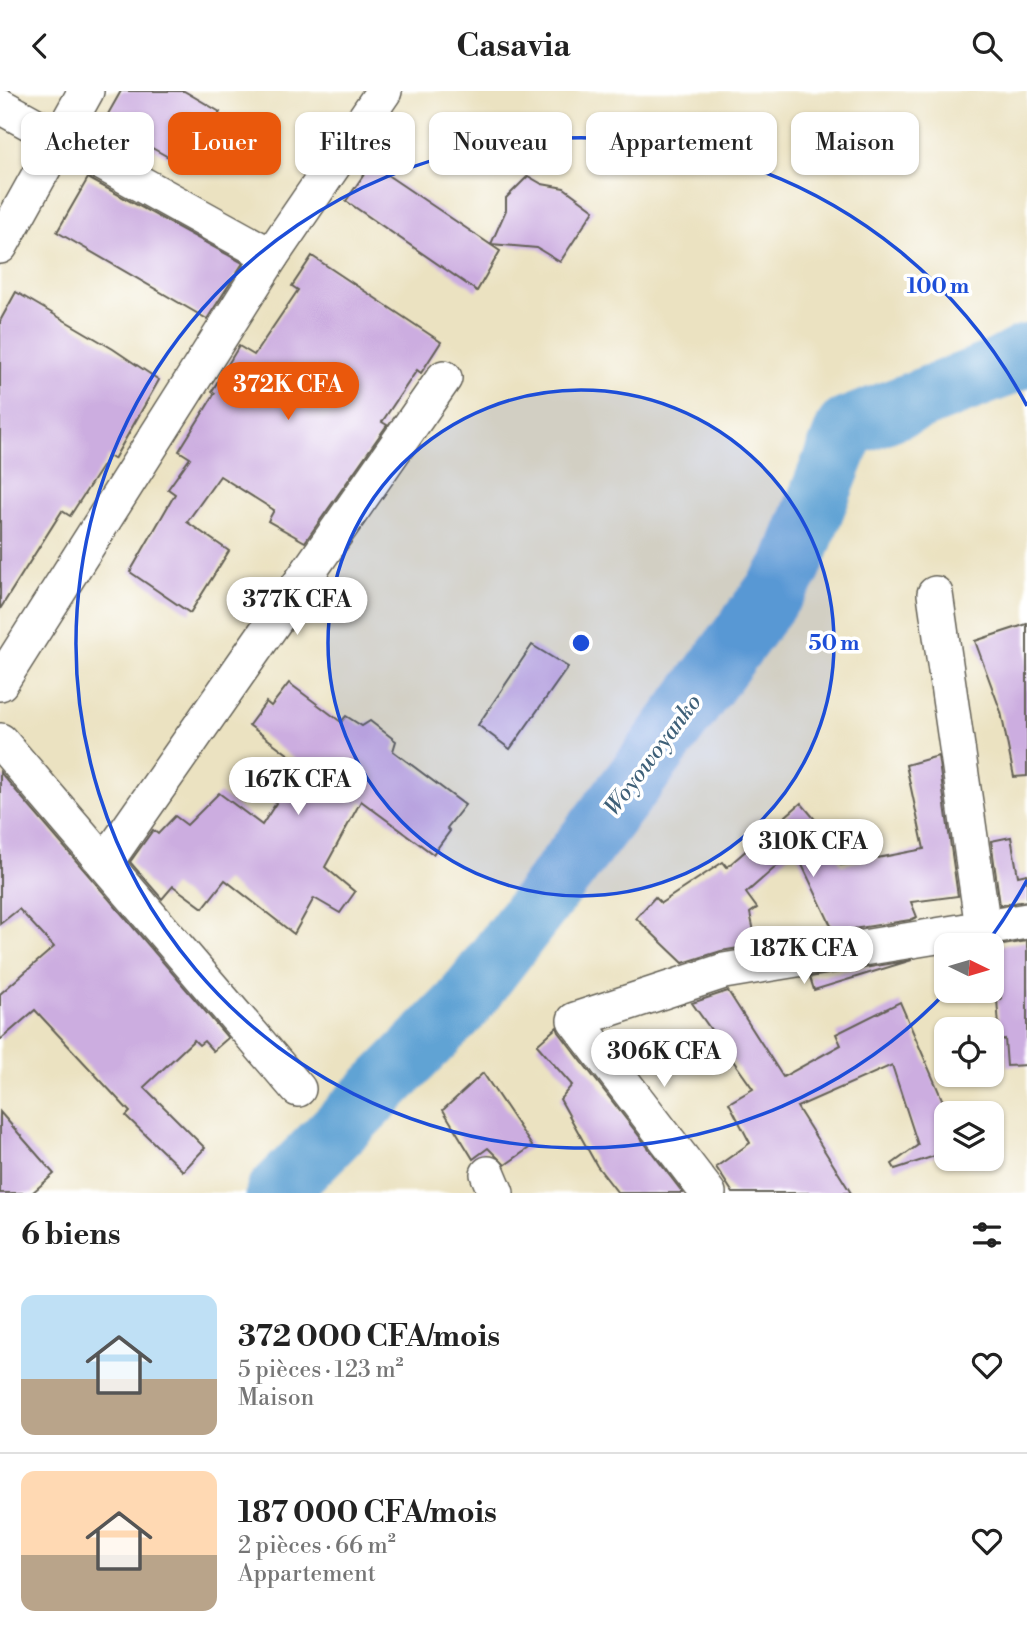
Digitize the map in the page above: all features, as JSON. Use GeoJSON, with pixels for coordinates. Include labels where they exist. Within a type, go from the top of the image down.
{"type":"FeatureCollection","features":[{"type":"Feature","properties":{"kind":"street"},"geometry":{"type":"LineString","coordinates":[[75,112],[86,91]]}},
{"type":"Feature","properties":{"kind":"street"},"geometry":{"type":"LineString","coordinates":[[0,684],[271,256],[384,91]]}},
{"type":"Feature","properties":{"kind":"street"},"geometry":{"type":"LineString","coordinates":[[0,106],[21,118]]}},
{"type":"Feature","properties":{"kind":"street"},"geometry":{"type":"LineString","coordinates":[[0,246],[40,175]]}},
{"type":"Feature","properties":{"kind":"street"},"geometry":{"type":"LineString","coordinates":[[125,175],[271,256]]}},
{"type":"Feature","properties":{"kind":"street"},"geometry":{"type":"LineString","coordinates":[[105,863],[444,378]]}},
{"type":"Feature","properties":{"kind":"street"},"geometry":{"type":"LineString","coordinates":[[935,594],[983,928]]}},
{"type":"Feature","properties":{"kind":"street"},"geometry":{"type":"LineString","coordinates":[[0,741],[298,1089]]}},
{"type":"Feature","properties":{"kind":"street"},"geometry":{"type":"LineString","coordinates":[[708,1193],[575,1020],[724,971],[1027,921]]}},
{"type":"Feature","properties":{"kind":"building"},"geometry":{"type":"Polygon","coordinates":[[[121,91],[184,91],[220,112],[168,112],[168,157],[154,149],[154,112],[109,112],[121,91]]]}},
{"type":"Feature","properties":{"kind":"building"},"geometry":{"type":"Polygon","coordinates":[[[364,175],[387,175],[500,251],[477,291],[346,201],[364,175]]]}},
{"type":"Feature","properties":{"kind":"building"},"geometry":{"type":"Polygon","coordinates":[[[528,176],[542,184],[564,188],[594,210],[560,262],[537,248],[491,244],[506,210],[506,198],[528,176]]]}},
{"type":"Feature","properties":{"kind":"building"},"geometry":{"type":"Polygon","coordinates":[[[88,178],[243,263],[207,319],[57,232],[88,178]]]}},
{"type":"Feature","properties":{"kind":"building"},"geometry":{"type":"Polygon","coordinates":[[[312,256],[441,342],[421,373],[417,370],[382,422],[387,425],[305,542],[268,521],[274,510],[220,476],[187,522],[229,551],[190,613],[130,572],[175,494],[168,489],[190,458],[179,451],[215,393],[212,391],[239,346],[254,355],[298,290],[292,286],[312,256]]]}},
{"type":"Feature","properties":{"kind":"building"},"geometry":{"type":"Polygon","coordinates":[[[16,292],[113,349],[159,380],[114,459],[109,456],[70,516],[62,511],[0,609],[0,321],[16,292]]]}},
{"type":"Feature","properties":{"kind":"building"},"geometry":{"type":"Polygon","coordinates":[[[1027,624],[1027,776],[1014,777],[1001,712],[975,641],[1027,624]]]}},
{"type":"Feature","properties":{"kind":"building"},"geometry":{"type":"Polygon","coordinates":[[[532,645],[568,667],[510,749],[478,725],[532,645]]]}},
{"type":"Feature","properties":{"kind":"building"},"geometry":{"type":"Polygon","coordinates":[[[289,683],[341,722],[346,716],[362,726],[370,721],[396,741],[393,751],[465,805],[447,828],[450,831],[433,854],[361,801],[325,867],[355,892],[340,913],[314,898],[294,934],[225,880],[203,908],[173,886],[162,899],[130,862],[153,830],[158,834],[175,816],[187,825],[219,793],[262,825],[301,764],[249,725],[266,702],[271,706],[289,683]]]}},
{"type":"Feature","properties":{"kind":"building"},"geometry":{"type":"Polygon","coordinates":[[[938,756],[958,896],[911,902],[917,917],[910,920],[834,932],[795,850],[746,893],[757,908],[750,913],[757,945],[721,951],[683,963],[636,918],[655,897],[661,903],[723,862],[727,867],[801,803],[824,830],[841,865],[924,849],[906,765],[938,756]]]}},
{"type":"Feature","properties":{"kind":"building"},"geometry":{"type":"Polygon","coordinates":[[[0,772],[228,1038],[213,1051],[204,1041],[199,1045],[194,1040],[144,1087],[205,1148],[183,1171],[126,1116],[130,1112],[35,1010],[0,1040],[0,994],[54,947],[19,909],[0,924],[0,772]]]}},
{"type":"Feature","properties":{"kind":"building"},"geometry":{"type":"Polygon","coordinates":[[[1011,837],[1018,876],[1027,874],[1027,901],[1000,905],[991,841],[1011,837]]]}},
{"type":"Feature","properties":{"kind":"building"},"geometry":{"type":"Polygon","coordinates":[[[1027,941],[1027,1065],[1007,1066],[1004,1017],[998,1017],[997,1003],[1004,1003],[1004,945],[1027,941]]]}},
{"type":"Feature","properties":{"kind":"building"},"geometry":{"type":"Polygon","coordinates":[[[912,960],[814,990],[810,977],[912,960]]]}},
{"type":"Feature","properties":{"kind":"building"},"geometry":{"type":"Polygon","coordinates":[[[728,991],[783,1077],[841,1045],[836,1034],[900,1002],[934,1081],[934,1087],[937,1087],[943,1101],[934,1101],[934,1156],[895,1169],[892,1164],[918,1145],[892,1065],[797,1107],[851,1193],[733,1193],[716,1167],[750,1143],[729,1103],[753,1089],[692,1003],[728,991]]]}},
{"type":"Feature","properties":{"kind":"building"},"geometry":{"type":"Polygon","coordinates":[[[557,1027],[683,1193],[618,1193],[597,1166],[560,1099],[572,1085],[537,1045],[557,1027]]]}},
{"type":"Feature","properties":{"kind":"building"},"geometry":{"type":"Polygon","coordinates":[[[483,1073],[532,1146],[505,1165],[488,1148],[473,1159],[443,1110],[483,1073]]]}},
{"type":"Feature","properties":{"kind":"building"},"geometry":{"type":"Polygon","coordinates":[[[0,1112],[54,1174],[32,1193],[0,1193],[0,1112]]]}},
{"type":"Feature","properties":{"kind":"waterway","name":"Woyowoyanko"},"geometry":{"type":"LineString","coordinates":[[276,1193],[461,1006],[641,772],[790,570],[846,428],[999,369],[1027,354]]}}]}
